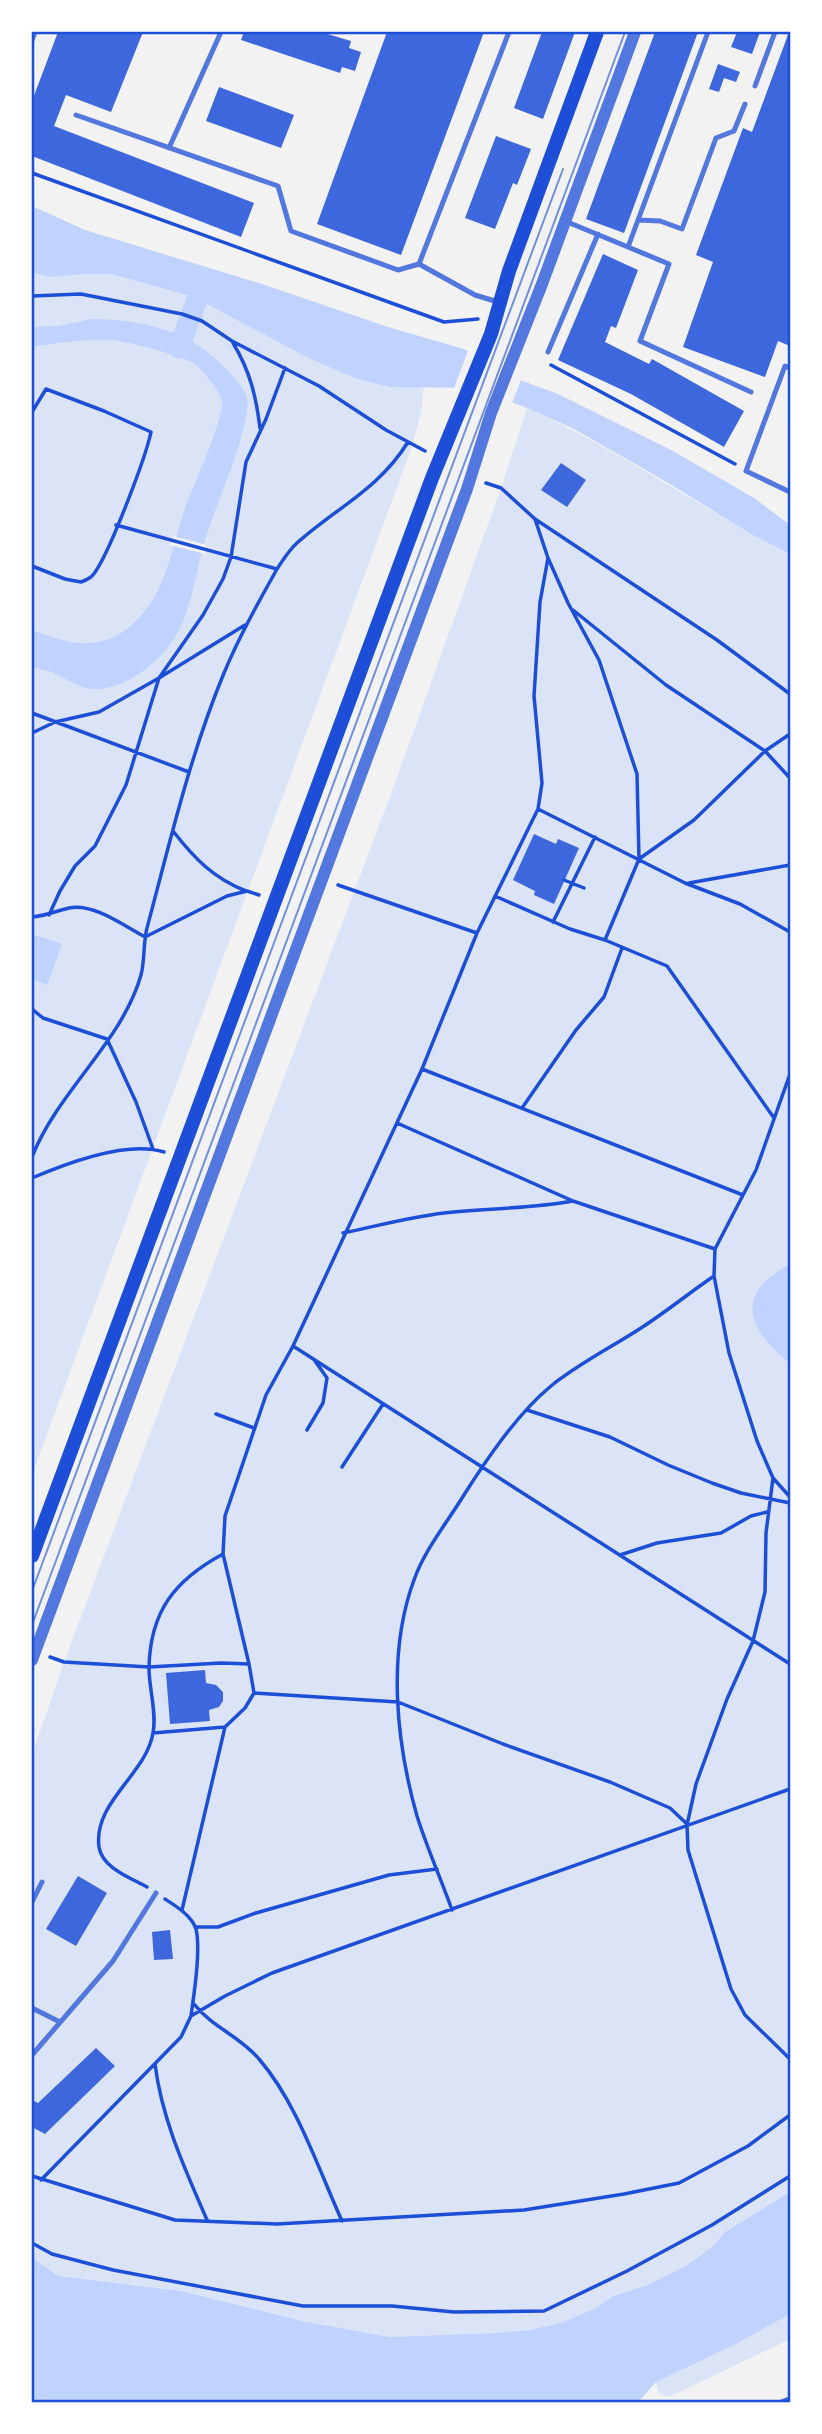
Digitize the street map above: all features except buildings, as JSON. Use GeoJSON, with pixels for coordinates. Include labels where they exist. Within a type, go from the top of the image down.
{"type":"FeatureCollection","features":[{"type":"Feature","properties":{"kind":"main road"},"geometry":{"type":"LineString","coordinates":[[32,1556],[428,491],[491,334],[509,271],[597,32]]}},
{"type":"Feature","properties":{"kind":"street"},"geometry":{"type":"LineString","coordinates":[[32,1660],[467,489],[491,413],[635,32]]}},
{"type":"Feature","properties":{"kind":"lane"},"geometry":{"type":"LineString","coordinates":[[32,40],[35,32]]}},
{"type":"Feature","properties":{"kind":"lane"},"geometry":{"type":"LineString","coordinates":[[169,148],[221,32]]}},
{"type":"Feature","properties":{"kind":"lane"},"geometry":{"type":"LineString","coordinates":[[419,264],[509,32]]}},
{"type":"Feature","properties":{"kind":"lane"},"geometry":{"type":"LineString","coordinates":[[628,247],[708,32]]}},
{"type":"Feature","properties":{"kind":"lane"},"geometry":{"type":"LineString","coordinates":[[755,86],[775,32]]}},
{"type":"Feature","properties":{"kind":"lane"},"geometry":{"type":"LineString","coordinates":[[638,220],[660,221],[682,229],[716,138],[734,131],[744,104]]}},
{"type":"Feature","properties":{"kind":"lane"},"geometry":{"type":"LineString","coordinates":[[76,115],[278,186],[291,231],[398,270],[419,264],[475,295],[500,303]]}},
{"type":"Feature","properties":{"kind":"lane"},"geometry":{"type":"LineString","coordinates":[[565,220],[669,264],[640,341],[751,392]]}},
{"type":"Feature","properties":{"kind":"lane"},"geometry":{"type":"LineString","coordinates":[[548,352],[598,234]]}},
{"type":"Feature","properties":{"kind":"lane"},"geometry":{"type":"LineString","coordinates":[[790,368],[785,366],[746,471],[790,492]]}},
{"type":"Feature","properties":{"kind":"lane"},"geometry":{"type":"LineString","coordinates":[[32,1902],[42,1882]]}},
{"type":"Feature","properties":{"kind":"lane"},"geometry":{"type":"LineString","coordinates":[[32,2056],[113,1961],[156,1893]]}},
{"type":"Feature","properties":{"kind":"lane"},"geometry":{"type":"LineString","coordinates":[[32,2008],[60,2022]]}},
{"type":"Feature","properties":{"kind":"path"},"geometry":{"type":"LineString","coordinates":[[32,173],[444,321],[483,318]]}},
{"type":"Feature","properties":{"kind":"path"},"geometry":{"type":"LineString","coordinates":[[32,296],[80,294],[181,314],[202,321],[232,341],[285,368],[427,452]]}},
{"type":"Feature","properties":{"kind":"path"},"geometry":{"type":"LineString","coordinates":[[232,341],[246,365],[255,389],[261,431]]}},
{"type":"Feature","properties":{"kind":"path"},"geometry":{"type":"LineString","coordinates":[[49,915],[75,866],[95,846],[110,820],[126,785],[159,678],[223,579],[231,557],[246,462],[285,368]]}},
{"type":"Feature","properties":{"kind":"path"},"geometry":{"type":"LineString","coordinates":[[560,370],[746,471]]}},
{"type":"Feature","properties":{"kind":"path"},"geometry":{"type":"LineString","coordinates":[[32,412],[46,389],[151,432],[147,452],[92,576],[81,582],[65,579],[32,566]]}},
{"type":"Feature","properties":{"kind":"path"},"geometry":{"type":"LineString","coordinates":[[32,1157],[52,1118],[128,1009],[142,974],[145,937],[189,772],[224,673],[246,625],[277,569],[295,545],[365,493],[395,463],[408,442]]}},
{"type":"Feature","properties":{"kind":"path"},"geometry":{"type":"LineString","coordinates":[[486,483],[501,488],[536,519],[718,640],[790,694]]}},
{"type":"Feature","properties":{"kind":"path"},"geometry":{"type":"LineString","coordinates":[[536,519],[548,558],[568,603],[599,660],[638,774],[639,859],[605,940]]}},
{"type":"Feature","properties":{"kind":"path"},"geometry":{"type":"LineString","coordinates":[[116,526],[277,569]]}},
{"type":"Feature","properties":{"kind":"path"},"geometry":{"type":"LineString","coordinates":[[182,1910],[225,1727],[245,1708],[254,1693],[223,1554],[225,1516],[266,1395],[293,1346],[397,1123],[477,933],[538,809],[542,783],[534,696],[540,603],[548,558]]}},
{"type":"Feature","properties":{"kind":"path"},"geometry":{"type":"LineString","coordinates":[[568,603],[579,617],[666,685],[765,751],[790,778]]}},
{"type":"Feature","properties":{"kind":"path"},"geometry":{"type":"LineString","coordinates":[[32,733],[55,722],[99,712],[246,625]]}},
{"type":"Feature","properties":{"kind":"path"},"geometry":{"type":"LineString","coordinates":[[32,713],[189,772]]}},
{"type":"Feature","properties":{"kind":"path"},"geometry":{"type":"LineString","coordinates":[[639,859],[694,820],[765,751],[790,734]]}},
{"type":"Feature","properties":{"kind":"path"},"geometry":{"type":"LineString","coordinates":[[538,809],[687,884],[740,904],[790,932]]}},
{"type":"Feature","properties":{"kind":"path"},"geometry":{"type":"LineString","coordinates":[[173,831],[212,874],[259,895]]}},
{"type":"Feature","properties":{"kind":"path"},"geometry":{"type":"LineString","coordinates":[[554,922],[595,837]]}},
{"type":"Feature","properties":{"kind":"path"},"geometry":{"type":"LineString","coordinates":[[687,884],[790,866]]}},
{"type":"Feature","properties":{"kind":"path"},"geometry":{"type":"LineString","coordinates":[[564,880],[584,888]]}},
{"type":"Feature","properties":{"kind":"path"},"geometry":{"type":"LineString","coordinates":[[338,885],[477,933]]}},
{"type":"Feature","properties":{"kind":"path"},"geometry":{"type":"LineString","coordinates":[[145,937],[228,896],[247,891]]}},
{"type":"Feature","properties":{"kind":"path"},"geometry":{"type":"LineString","coordinates":[[495,896],[667,966],[774,1118]]}},
{"type":"Feature","properties":{"kind":"path"},"geometry":{"type":"LineString","coordinates":[[32,917],[69,908],[82,908],[101,914],[145,937]]}},
{"type":"Feature","properties":{"kind":"path"},"geometry":{"type":"LineString","coordinates":[[522,1108],[576,1030],[604,997],[622,947]]}},
{"type":"Feature","properties":{"kind":"path"},"geometry":{"type":"LineString","coordinates":[[32,1009],[43,1018],[107,1039],[136,1102],[153,1149]]}},
{"type":"Feature","properties":{"kind":"path"},"geometry":{"type":"LineString","coordinates":[[422,1069],[743,1195]]}},
{"type":"Feature","properties":{"kind":"path"},"geometry":{"type":"LineString","coordinates":[[790,1074],[756,1170],[715,1249],[714,1276],[729,1353],[757,1441],[773,1478],[790,1497]]}},
{"type":"Feature","properties":{"kind":"path"},"geometry":{"type":"LineString","coordinates":[[397,1123],[573,1201],[715,1249]]}},
{"type":"Feature","properties":{"kind":"path"},"geometry":{"type":"LineString","coordinates":[[32,1178],[75,1160],[134,1149],[164,1152]]}},
{"type":"Feature","properties":{"kind":"path"},"geometry":{"type":"LineString","coordinates":[[344,1233],[445,1213],[553,1205],[573,1201]]}},
{"type":"Feature","properties":{"kind":"path"},"geometry":{"type":"LineString","coordinates":[[452,1910],[418,1816],[406,1764],[398,1702],[403,1617],[415,1578],[432,1545],[481,1468],[527,1410],[551,1385],[669,1310],[714,1276]]}},
{"type":"Feature","properties":{"kind":"path"},"geometry":{"type":"LineString","coordinates":[[293,1346],[790,1664]]}},
{"type":"Feature","properties":{"kind":"path"},"geometry":{"type":"LineString","coordinates":[[307,1430],[323,1403],[327,1378],[314,1359]]}},
{"type":"Feature","properties":{"kind":"path"},"geometry":{"type":"LineString","coordinates":[[342,1467],[383,1404]]}},
{"type":"Feature","properties":{"kind":"path"},"geometry":{"type":"LineString","coordinates":[[527,1410],[610,1437],[712,1483],[741,1493],[790,1503]]}},
{"type":"Feature","properties":{"kind":"path"},"geometry":{"type":"LineString","coordinates":[[216,1414],[254,1428]]}},
{"type":"Feature","properties":{"kind":"path"},"geometry":{"type":"LineString","coordinates":[[773,1478],[767,1512],[765,1592],[753,1641],[727,1699],[696,1784],[687,1825],[688,1850],[731,1989],[745,2015],[790,2059]]}},
{"type":"Feature","properties":{"kind":"path"},"geometry":{"type":"LineString","coordinates":[[620,1555],[657,1543],[720,1533],[751,1516],[767,1512]]}},
{"type":"Feature","properties":{"kind":"path"},"geometry":{"type":"LineString","coordinates":[[41,2180],[181,2037],[191,2016],[196,1977],[196,1927],[182,1910],[106,1863],[100,1851],[98,1832],[109,1808],[145,1754],[153,1732],[149,1667],[157,1621],[166,1602],[193,1571],[223,1554]]}},
{"type":"Feature","properties":{"kind":"path"},"geometry":{"type":"LineString","coordinates":[[50,1657],[64,1662],[149,1667],[249,1664]]}},
{"type":"Feature","properties":{"kind":"path"},"geometry":{"type":"LineString","coordinates":[[254,1693],[398,1702],[503,1744],[610,1782],[670,1808],[687,1825]]}},
{"type":"Feature","properties":{"kind":"path"},"geometry":{"type":"LineString","coordinates":[[153,1732],[225,1727]]}},
{"type":"Feature","properties":{"kind":"path"},"geometry":{"type":"LineString","coordinates":[[191,2016],[272,1973],[790,1789]]}},
{"type":"Feature","properties":{"kind":"path"},"geometry":{"type":"LineString","coordinates":[[196,1927],[218,1927],[256,1913],[388,1875],[438,1869]]}},
{"type":"Feature","properties":{"kind":"path"},"geometry":{"type":"LineString","coordinates":[[193,2002],[200,2011],[257,2056],[274,2077],[289,2103],[342,2221]]}},
{"type":"Feature","properties":{"kind":"path"},"geometry":{"type":"LineString","coordinates":[[155,2064],[157,2086],[169,2132],[207,2221]]}},
{"type":"Feature","properties":{"kind":"path"},"geometry":{"type":"LineString","coordinates":[[32,2176],[175,2220],[277,2224],[524,2210],[611,2197],[679,2183],[748,2146],[790,2115]]}},
{"type":"Feature","properties":{"kind":"path"},"geometry":{"type":"LineString","coordinates":[[32,2244],[52,2254],[113,2270],[303,2306],[392,2306],[454,2312],[544,2311],[699,2232],[790,2176]]}},
{"type":"Feature","properties":{"kind":"shaded area"},"geometry":{"type":"Polygon","coordinates":[[[32,273],[51,277],[111,274],[184,294],[308,358],[357,379],[390,387],[424,386],[413,444],[32,1475],[32,273]]]}},
{"type":"Feature","properties":{"kind":"shaded area"},"geometry":{"type":"Polygon","coordinates":[[[527,408],[594,442],[790,554],[790,2192],[725,2232],[712,2247],[687,2265],[645,2286],[613,2296],[596,2308],[561,2323],[529,2330],[495,2333],[390,2337],[302,2321],[181,2291],[59,2276],[32,2258],[32,1755],[64,1662],[395,783],[527,408]]]}},
{"type":"Feature","properties":{"kind":"shaded area"},"geometry":{"type":"Polygon","coordinates":[[[790,2314],[790,2339],[669,2397],[659,2394],[656,2382],[736,2344],[790,2314]]]}},
{"type":"Feature","properties":{"kind":"water"},"geometry":{"type":"Polygon","coordinates":[[[32,206],[85,230],[464,349],[520,380],[558,394],[673,451],[754,498],[790,525],[790,554],[574,429],[527,408],[473,388],[390,387],[357,379],[308,358],[194,297],[111,274],[51,277],[32,273],[32,206]]]}},
{"type":"Feature","properties":{"kind":"water"},"geometry":{"type":"Polygon","coordinates":[[[92,319],[146,325],[163,329],[195,343],[233,376],[244,391],[248,404],[237,451],[202,550],[190,602],[174,639],[145,670],[117,685],[99,689],[84,688],[52,672],[32,667],[32,630],[68,641],[92,643],[115,636],[140,618],[150,605],[164,575],[184,511],[222,410],[222,401],[210,380],[193,363],[153,349],[111,340],[32,347],[32,327],[58,326],[92,319]]]}},
{"type":"Feature","properties":{"kind":"water"},"geometry":{"type":"Polygon","coordinates":[[[32,934],[62,944],[47,985],[32,979],[32,934]]]}},
{"type":"Feature","properties":{"kind":"water"},"geometry":{"type":"Polygon","coordinates":[[[790,1264],[790,1363],[764,1338],[754,1317],[753,1306],[755,1295],[766,1281],[790,1264]]]}},
{"type":"Feature","properties":{"kind":"water"},"geometry":{"type":"Polygon","coordinates":[[[790,2192],[790,2314],[736,2344],[656,2382],[638,2402],[32,2401],[32,2258],[59,2276],[181,2291],[302,2321],[390,2337],[495,2333],[529,2330],[561,2323],[596,2308],[613,2296],[645,2286],[687,2265],[712,2247],[725,2232],[790,2192]]]}},
{"type":"Feature","properties":{"kind":"pier"},"geometry":{"type":"Polygon","coordinates":[[[469,348],[522,377],[511,406],[473,391],[453,391],[469,348]]]}},
{"type":"Feature","properties":{"kind":"pier"},"geometry":{"type":"Polygon","coordinates":[[[173,536],[207,545],[205,554],[170,545],[173,536]]]}},
{"type":"Feature","properties":{"kind":"waterway"},"geometry":{"type":"LineString","coordinates":[[179,348],[201,289]]}},
{"type":"Feature","properties":{"kind":"tram line"},"geometry":{"type":"LineString","coordinates":[[32,1625],[625,32]]}},
{"type":"Feature","properties":{"kind":"tram line"},"geometry":{"type":"LineString","coordinates":[[32,1591],[563,169]]}}]}
